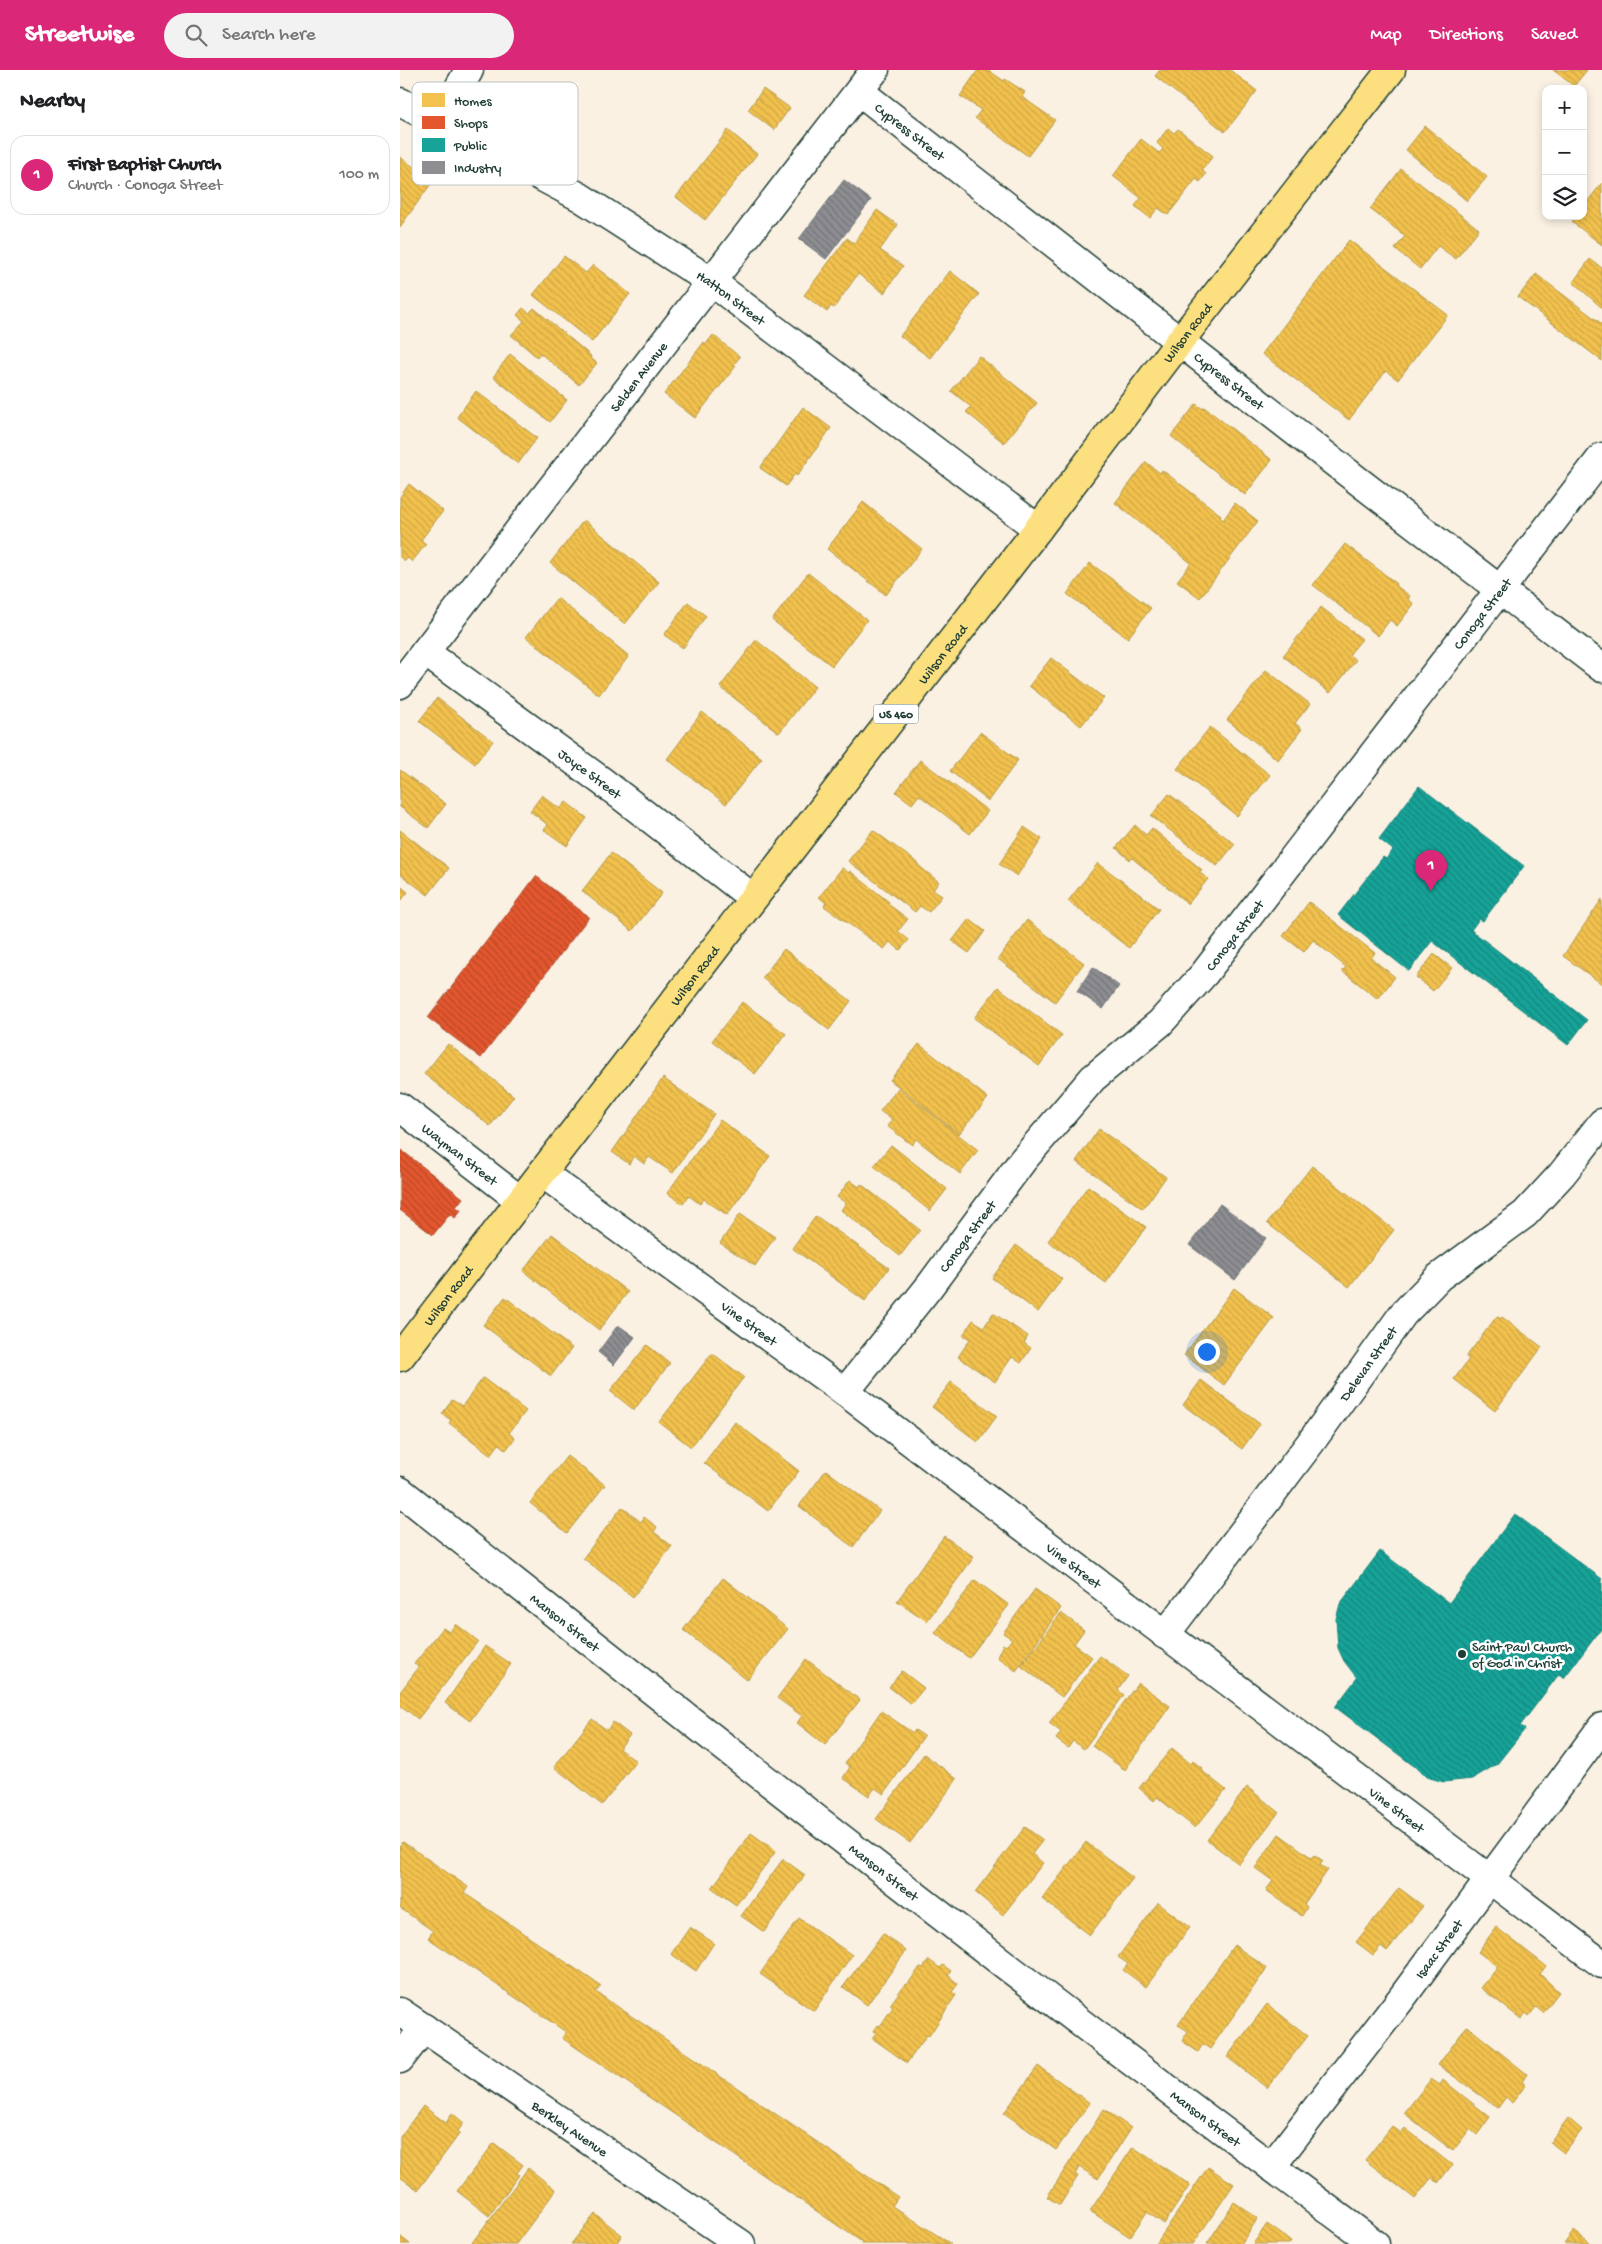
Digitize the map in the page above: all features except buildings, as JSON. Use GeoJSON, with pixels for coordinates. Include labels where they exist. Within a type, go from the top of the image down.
{"type":"FeatureCollection","features":[{"type":"Feature","properties":{"kind":"main road","name":"Wilson Road"},"geometry":{"type":"LineString","coordinates":[[400,1357],[1038,529],[1180,341],[1391,70]]}},
{"type":"Feature","properties":{"kind":"street"},"geometry":{"type":"LineString","coordinates":[[462,82],[469,70]]}},
{"type":"Feature","properties":{"kind":"street","name":"Cypress Street"},"geometry":{"type":"LineString","coordinates":[[867,80],[1180,341],[1356,480],[1602,668]]}},
{"type":"Feature","properties":{"kind":"street","name":"Selden Avenue"},"geometry":{"type":"LineString","coordinates":[[400,684],[867,80]]}},
{"type":"Feature","properties":{"kind":"street","name":"Hatton Street"},"geometry":{"type":"LineString","coordinates":[[400,102],[412,108]]}},
{"type":"Feature","properties":{"kind":"street","name":"Hatton Street"},"geometry":{"type":"LineString","coordinates":[[557,185],[580,197],[712,282],[1038,529]]}},
{"type":"Feature","properties":{"kind":"street","name":"Conoga Street"},"geometry":{"type":"LineString","coordinates":[[845,1392],[929,1287],[1029,1152],[1093,1078],[1160,1023],[1204,974],[1602,457]]}},
{"type":"Feature","properties":{"kind":"street","name":"Joyce Street"},"geometry":{"type":"LineString","coordinates":[[425,652],[603,782],[753,898]]}},
{"type":"Feature","properties":{"kind":"street","name":"Wayman Street"},"geometry":{"type":"LineString","coordinates":[[400,1107],[521,1201]]}},
{"type":"Feature","properties":{"kind":"street","name":"Delevan Street"},"geometry":{"type":"LineString","coordinates":[[1165,1635],[1311,1442],[1403,1314],[1439,1277],[1525,1214],[1562,1174],[1602,1123]]}},
{"type":"Feature","properties":{"kind":"street","name":"Vine Street"},"geometry":{"type":"LineString","coordinates":[[542,1173],[845,1392],[1602,1964]]}},
{"type":"Feature","properties":{"kind":"street","name":"Manson Street"},"geometry":{"type":"LineString","coordinates":[[400,1491],[665,1701],[1271,2167],[1375,2244]]}},
{"type":"Feature","properties":{"kind":"street","name":"Isaac Street"},"geometry":{"type":"LineString","coordinates":[[1271,2167],[1401,1999],[1602,1726]]}},
{"type":"Feature","properties":{"kind":"street","name":"Berkley Avenue"},"geometry":{"type":"LineString","coordinates":[[400,2012],[741,2244]]}},
{"type":"Feature","properties":{"kind":"street"},"geometry":{"type":"LineString","coordinates":[[400,2059],[424,2028]]}},
{"type":"Feature","properties":{"kind":"place","name":"First Baptist Church"},"geometry":{"type":"Point","coordinates":[1431,891]}},
{"type":"Feature","properties":{"kind":"place","name":"Saint Paul Church of God in Christ"},"geometry":{"type":"Point","coordinates":[1462,1654]}}]}
